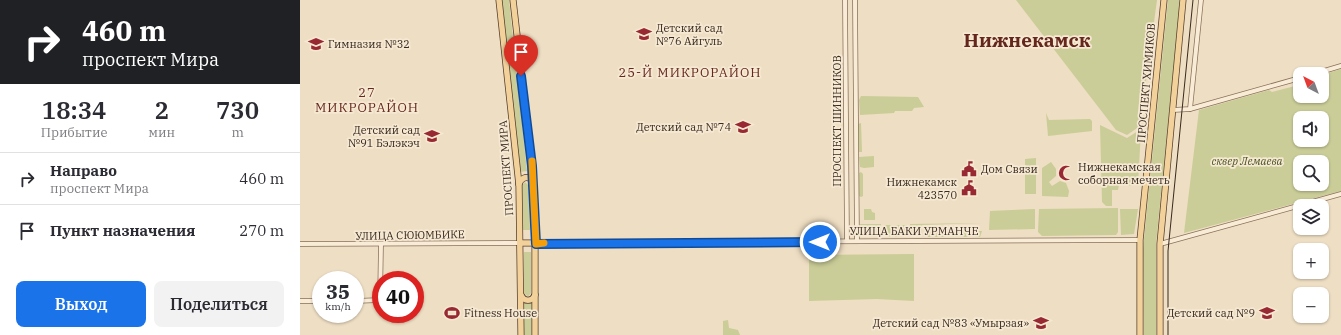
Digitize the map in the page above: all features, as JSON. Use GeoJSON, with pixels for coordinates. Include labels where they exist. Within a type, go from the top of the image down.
{"type":"FeatureCollection","features":[{"type":"Feature","properties":{"kind":"main road","name":"ПРОСПЕКТ МИРА"},"geometry":{"type":"LineString","coordinates":[[499,0],[519,185],[521,335]]}},
{"type":"Feature","properties":{"kind":"main road"},"geometry":{"type":"LineString","coordinates":[[513,0],[533,184],[536,244],[535,335]]}},
{"type":"Feature","properties":{"kind":"main road","name":"ПРОСПЕКТ ХИМИКОВ"},"geometry":{"type":"LineString","coordinates":[[1140,335],[1140,240],[1164,0]]}},
{"type":"Feature","properties":{"kind":"main road"},"geometry":{"type":"LineString","coordinates":[[1160,335],[1160,244],[1183,0]]}},
{"type":"Feature","properties":{"kind":"main road"},"geometry":{"type":"LineString","coordinates":[[519,185],[520,180],[526,178],[531,179],[533,184]]}},
{"type":"Feature","properties":{"kind":"main road","name":"УЛИЦА БАКИ УРМАНЧЕ"},"geometry":{"type":"LineString","coordinates":[[520,243],[536,244]]}},
{"type":"Feature","properties":{"kind":"main road"},"geometry":{"type":"LineString","coordinates":[[520,293],[522,298],[528,300],[533,298],[535,293]]}},
{"type":"Feature","properties":{"kind":"street","name":"ПРОСПЕКТ ШИННИКОВ"},"geometry":{"type":"LineString","coordinates":[[845,0],[846,241]]}},
{"type":"Feature","properties":{"kind":"street","name":"ПРОСПЕКТ ШИННИКОВ"},"geometry":{"type":"LineString","coordinates":[[855,0],[857,241]]}},
{"type":"Feature","properties":{"kind":"street"},"geometry":{"type":"LineString","coordinates":[[1190,109],[1201,0]]}},
{"type":"Feature","properties":{"kind":"street"},"geometry":{"type":"LineString","coordinates":[[1329,70],[1341,66]]}},
{"type":"Feature","properties":{"kind":"street"},"geometry":{"type":"LineString","coordinates":[[1173,110],[1190,109],[1293,80]]}},
{"type":"Feature","properties":{"kind":"street"},"geometry":{"type":"LineString","coordinates":[[1160,244],[1341,194]]}},
{"type":"Feature","properties":{"kind":"street","name":"УЛИЦА БАКИ УРМАНЧЕ"},"geometry":{"type":"LineString","coordinates":[[536,244],[1140,240]]}},
{"type":"Feature","properties":{"kind":"street","name":"УЛИЦА СЮЮМБИКЕ"},"geometry":{"type":"LineString","coordinates":[[300,244],[520,243]]}},
{"type":"Feature","properties":{"kind":"street"},"geometry":{"type":"LineString","coordinates":[[364,301],[380,300],[381,244]]}},
{"type":"Feature","properties":{"kind":"street"},"geometry":{"type":"LineString","coordinates":[[300,301],[312,301]]}},
{"type":"Feature","properties":{"kind":"green space"},"geometry":{"type":"Polygon","coordinates":[[[501,0],[509,0],[527,171],[520,172],[510,100],[501,0]]]}},
{"type":"Feature","properties":{"kind":"green space"},"geometry":{"type":"Polygon","coordinates":[[[1016,0],[1157,0],[1140,126],[1127,135],[1116,130],[1016,0]]]}},
{"type":"Feature","properties":{"kind":"green space"},"geometry":{"type":"Polygon","coordinates":[[[1168,0],[1179,0],[1179,13],[1156,244],[1156,335],[1144,335],[1143,249],[1168,0]]]}},
{"type":"Feature","properties":{"kind":"green space","name":"сквер Лемаева"},"geometry":{"type":"Polygon","coordinates":[[[1341,69],[1341,191],[1311,199],[1293,199],[1293,204],[1184,233],[1199,110],[1269,90],[1272,92],[1293,87],[1293,103],[1329,103],[1329,73],[1341,69]]]}},
{"type":"Feature","properties":{"kind":"green space"},"geometry":{"type":"Polygon","coordinates":[[[861,96],[918,97],[924,107],[914,108],[912,111],[895,111],[894,113],[860,115],[859,100],[861,96]]]}},
{"type":"Feature","properties":{"kind":"green space"},"geometry":{"type":"Polygon","coordinates":[[[1046,113],[1049,120],[1090,119],[1092,121],[1092,131],[1048,136],[1046,113]]]}},
{"type":"Feature","properties":{"kind":"green space"},"geometry":{"type":"Polygon","coordinates":[[[861,123],[862,152],[859,152],[858,124],[861,123]]]}},
{"type":"Feature","properties":{"kind":"green space"},"geometry":{"type":"Polygon","coordinates":[[[1100,125],[1127,138],[1141,129],[1138,186],[1119,185],[1118,190],[1112,190],[1112,206],[1106,206],[1102,202],[1100,125]]]}},
{"type":"Feature","properties":{"kind":"green space"},"geometry":{"type":"Polygon","coordinates":[[[874,156],[874,167],[860,167],[859,157],[874,156]]]}},
{"type":"Feature","properties":{"kind":"green space"},"geometry":{"type":"Polygon","coordinates":[[[1036,158],[1036,194],[1025,194],[1025,159],[1036,158]]]}},
{"type":"Feature","properties":{"kind":"green space"},"geometry":{"type":"Polygon","coordinates":[[[1051,162],[1056,169],[1056,176],[1049,182],[1052,186],[1060,181],[1066,183],[1069,191],[1068,197],[1042,196],[1042,168],[1051,162]]]}},
{"type":"Feature","properties":{"kind":"green space"},"geometry":{"type":"Polygon","coordinates":[[[861,172],[863,174],[863,196],[861,197],[859,196],[859,173],[861,172]]]}},
{"type":"Feature","properties":{"kind":"green space"},"geometry":{"type":"Polygon","coordinates":[[[525,182],[528,185],[530,230],[523,230],[522,185],[525,182]]]}},
{"type":"Feature","properties":{"kind":"green space"},"geometry":{"type":"Polygon","coordinates":[[[1118,208],[1118,232],[1116,235],[1042,236],[1038,232],[1039,209],[1118,208]]]}},
{"type":"Feature","properties":{"kind":"green space"},"geometry":{"type":"Polygon","coordinates":[[[864,209],[871,209],[872,212],[875,213],[875,220],[864,220],[864,209]]]}},
{"type":"Feature","properties":{"kind":"green space"},"geometry":{"type":"Polygon","coordinates":[[[1035,209],[1035,229],[989,230],[990,211],[1035,209]]]}},
{"type":"Feature","properties":{"kind":"green space"},"geometry":{"type":"Polygon","coordinates":[[[1120,209],[1138,209],[1134,234],[1121,235],[1120,209]]]}},
{"type":"Feature","properties":{"kind":"green space"},"geometry":{"type":"Polygon","coordinates":[[[983,223],[922,225],[921,236],[912,236],[910,234],[910,224],[983,223]]]}},
{"type":"Feature","properties":{"kind":"green space"},"geometry":{"type":"Polygon","coordinates":[[[860,224],[881,224],[881,235],[874,237],[867,236],[862,231],[860,224]]]}},
{"type":"Feature","properties":{"kind":"green space"},"geometry":{"type":"Polygon","coordinates":[[[884,225],[907,225],[907,235],[901,237],[884,236],[884,225]]]}},
{"type":"Feature","properties":{"kind":"green space"},"geometry":{"type":"Polygon","coordinates":[[[982,231],[980,237],[928,237],[927,235],[928,232],[982,231]]]}},
{"type":"Feature","properties":{"kind":"green space"},"geometry":{"type":"Polygon","coordinates":[[[524,252],[531,252],[531,293],[528,297],[524,293],[524,252]]]}},
{"type":"Feature","properties":{"kind":"green space"},"geometry":{"type":"Polygon","coordinates":[[[914,254],[914,301],[877,299],[809,301],[809,255],[914,254]]]}},
{"type":"Feature","properties":{"kind":"green space"},"geometry":{"type":"Polygon","coordinates":[[[524,303],[532,303],[532,335],[524,335],[524,303]]]}},
{"type":"Feature","properties":{"kind":"green space"},"geometry":{"type":"Polygon","coordinates":[[[728,320],[729,328],[738,330],[740,335],[723,335],[723,321],[728,320]]]}},
{"type":"Feature","properties":{"kind":"tram line"},"geometry":{"type":"LineString","coordinates":[[1168,335],[1168,251],[1193,0]]}},
{"type":"Feature","properties":{"kind":"slow traffic"},"geometry":{"type":"LineString","coordinates":[[532,161],[536,244],[544,243]]}},
{"type":"Feature","properties":{"kind":"place","name":"Детский сад №76 Айгуль"},"geometry":{"type":"Point","coordinates":[644,34]}},
{"type":"Feature","properties":{"kind":"place","name":"Гимназия №32"},"geometry":{"type":"Point","coordinates":[316,44]}},
{"type":"Feature","properties":{"kind":"place","name":"Детский сад №74"},"geometry":{"type":"Point","coordinates":[743,127]}},
{"type":"Feature","properties":{"kind":"place","name":"Детский сад №91 Бэлэкэч"},"geometry":{"type":"Point","coordinates":[432,136]}},
{"type":"Feature","properties":{"kind":"place","name":"Дом Связи"},"geometry":{"type":"Point","coordinates":[969,169]}},
{"type":"Feature","properties":{"kind":"place","name":"Нижнекамская соборная мечеть"},"geometry":{"type":"Point","coordinates":[1066,173]}},
{"type":"Feature","properties":{"kind":"place","name":"Нижнекамск 423570"},"geometry":{"type":"Point","coordinates":[969,188]}},
{"type":"Feature","properties":{"kind":"place","name":"Fitness House"},"geometry":{"type":"Point","coordinates":[452,313]}},
{"type":"Feature","properties":{"kind":"place","name":"Детский сад №9"},"geometry":{"type":"Point","coordinates":[1267,313]}},
{"type":"Feature","properties":{"kind":"place","name":"Детский сад №83 «Умырзая»"},"geometry":{"type":"Point","coordinates":[1041,323]}},
{"type":"Feature","properties":{"kind":"district","name":"Нижнекамск"},"geometry":{"type":"Point","coordinates":[1027,40]}},
{"type":"Feature","properties":{"kind":"district","name":"25-Й МИКРОРАЙОН"},"geometry":{"type":"Point","coordinates":[690,72]}},
{"type":"Feature","properties":{"kind":"district","name":"27 МИКРОРАЙОН"},"geometry":{"type":"Point","coordinates":[367,100]}},
{"type":"Feature","properties":{"kind":"route"},"geometry":{"type":"LineString","coordinates":[[521,76],[532,166],[536,244],[820,242]]}}]}
